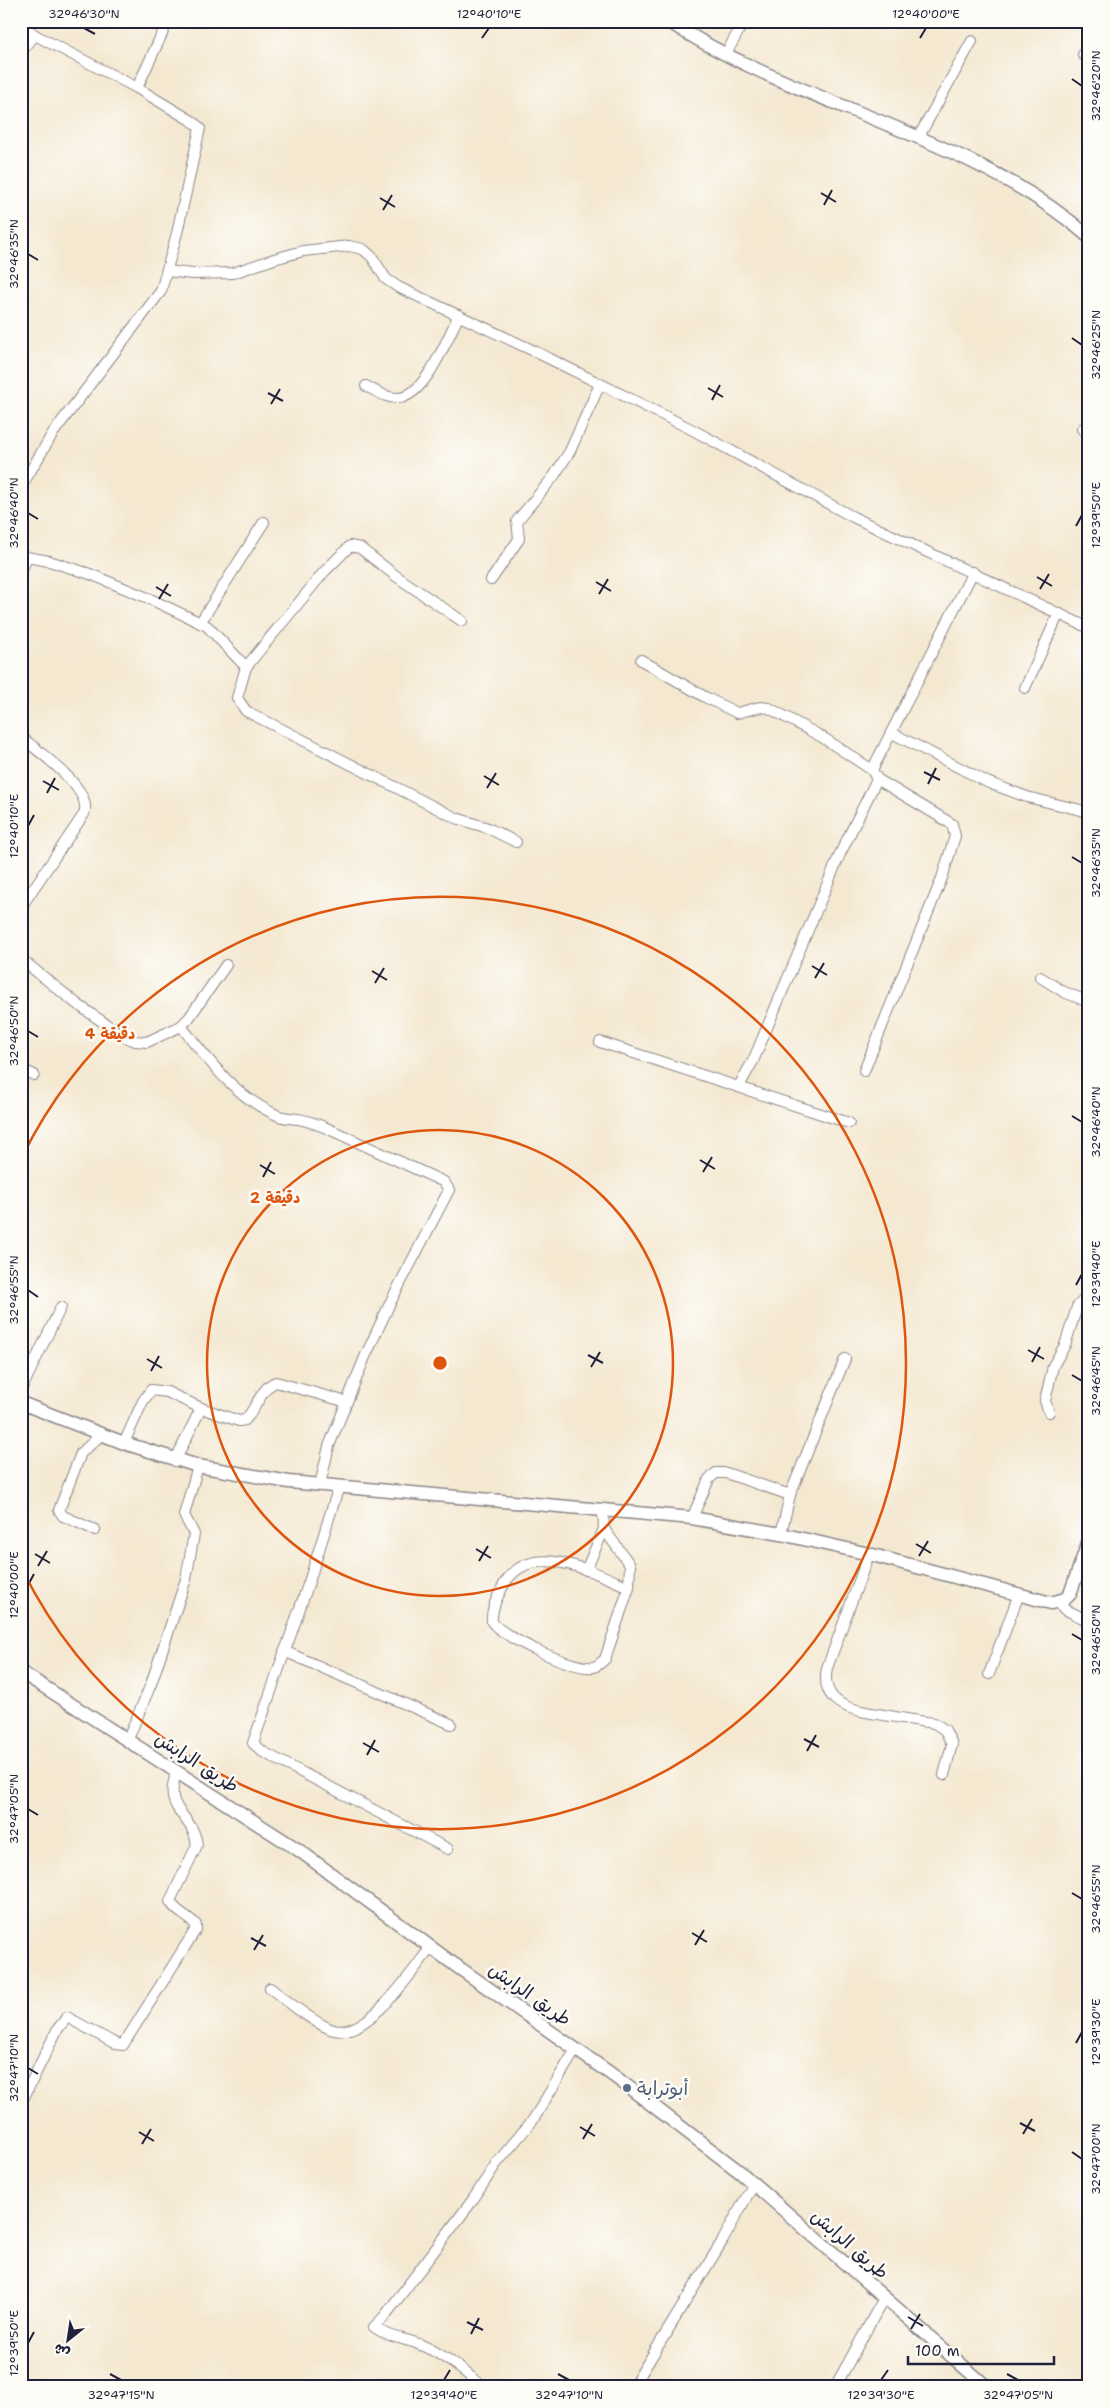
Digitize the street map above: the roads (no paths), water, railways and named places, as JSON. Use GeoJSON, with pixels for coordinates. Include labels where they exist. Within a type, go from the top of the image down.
{"type":"FeatureCollection","features":[{"type":"Feature","properties":{"kind":"street"},"geometry":{"type":"LineString","coordinates":[[137,88],[168,21]]}},
{"type":"Feature","properties":{"kind":"street"},"geometry":{"type":"LineString","coordinates":[[668,21],[726,54],[804,91],[918,138],[1022,188],[1056,210],[1089,237]]}},
{"type":"Feature","properties":{"kind":"street"},"geometry":{"type":"LineString","coordinates":[[726,54],[744,21]]}},
{"type":"Feature","properties":{"kind":"street"},"geometry":{"type":"LineString","coordinates":[[21,24],[36,34],[137,88],[192,121],[200,128],[165,281],[156,297],[53,433],[21,487]]}},
{"type":"Feature","properties":{"kind":"street"},"geometry":{"type":"LineString","coordinates":[[21,52],[36,34]]}},
{"type":"Feature","properties":{"kind":"street"},"geometry":{"type":"LineString","coordinates":[[918,138],[972,41]]}},
{"type":"Feature","properties":{"kind":"street"},"geometry":{"type":"LineString","coordinates":[[1083,55],[1089,43]]}},
{"type":"Feature","properties":{"kind":"street"},"geometry":{"type":"LineString","coordinates":[[167,271],[192,274],[234,273],[274,258],[303,252],[349,246],[362,249],[372,257],[386,279],[398,287],[459,315],[700,434],[853,516],[1089,628]]}},
{"type":"Feature","properties":{"kind":"street"},"geometry":{"type":"LineString","coordinates":[[366,386],[386,396],[398,398],[411,395],[421,384],[438,356],[459,315]]}},
{"type":"Feature","properties":{"kind":"street"},"geometry":{"type":"LineString","coordinates":[[491,580],[518,539],[516,521],[554,476],[570,451],[600,384]]}},
{"type":"Feature","properties":{"kind":"street"},"geometry":{"type":"LineString","coordinates":[[200,623],[264,522]]}},
{"type":"Feature","properties":{"kind":"street"},"geometry":{"type":"LineString","coordinates":[[462,622],[396,576],[360,548],[350,546],[324,572],[246,667],[237,698],[246,710],[456,818],[488,828],[516,842]]}},
{"type":"Feature","properties":{"kind":"street"},"geometry":{"type":"LineString","coordinates":[[21,573],[24,556],[98,577],[200,623],[214,632],[246,667]]}},
{"type":"Feature","properties":{"kind":"street"},"geometry":{"type":"LineString","coordinates":[[739,1086],[759,1047],[892,733],[973,572]]}},
{"type":"Feature","properties":{"kind":"street"},"geometry":{"type":"LineString","coordinates":[[1025,688],[1058,613]]}},
{"type":"Feature","properties":{"kind":"street"},"geometry":{"type":"LineString","coordinates":[[642,660],[705,697],[737,712],[760,707],[770,708],[822,737],[875,775],[952,824],[955,836],[942,878],[864,1071]]}},
{"type":"Feature","properties":{"kind":"street"},"geometry":{"type":"LineString","coordinates":[[892,733],[989,783],[1027,796],[1089,812]]}},
{"type":"Feature","properties":{"kind":"street"},"geometry":{"type":"LineString","coordinates":[[21,737],[71,781],[83,795],[86,806],[84,814],[21,908]]}},
{"type":"Feature","properties":{"kind":"street"},"geometry":{"type":"LineString","coordinates":[[21,959],[77,1004],[123,1036],[135,1041],[148,1042],[181,1026],[189,1018],[226,965]]}},
{"type":"Feature","properties":{"kind":"street"},"geometry":{"type":"LineString","coordinates":[[1040,977],[1064,992],[1089,1002]]}},
{"type":"Feature","properties":{"kind":"street"},"geometry":{"type":"LineString","coordinates":[[181,1026],[222,1076],[245,1097],[265,1110],[282,1117],[314,1123],[331,1130],[448,1186],[448,1196],[420,1243],[391,1301],[346,1402],[329,1446],[320,1485]]}},
{"type":"Feature","properties":{"kind":"street"},"geometry":{"type":"LineString","coordinates":[[600,1042],[849,1123]]}},
{"type":"Feature","properties":{"kind":"street"},"geometry":{"type":"LineString","coordinates":[[21,1069],[34,1075]]}},
{"type":"Feature","properties":{"kind":"street"},"geometry":{"type":"LineString","coordinates":[[1050,1412],[1045,1401],[1053,1366],[1065,1345],[1077,1308],[1089,1294]]}},
{"type":"Feature","properties":{"kind":"street"},"geometry":{"type":"LineString","coordinates":[[21,1390],[61,1307]]}},
{"type":"Feature","properties":{"kind":"street"},"geometry":{"type":"LineString","coordinates":[[781,1534],[790,1495],[845,1359]]}},
{"type":"Feature","properties":{"kind":"street"},"geometry":{"type":"LineString","coordinates":[[124,1443],[143,1400],[151,1390],[167,1392],[201,1408],[240,1421],[245,1420],[266,1388],[276,1382],[346,1402]]}},
{"type":"Feature","properties":{"kind":"street"},"geometry":{"type":"LineString","coordinates":[[21,1403],[101,1435],[175,1461],[198,1466],[289,1482],[692,1518],[781,1534],[869,1554],[1051,1603],[1058,1602],[1070,1594],[1089,1540]]}},
{"type":"Feature","properties":{"kind":"street"},"geometry":{"type":"LineString","coordinates":[[175,1461],[201,1408]]}},
{"type":"Feature","properties":{"kind":"street"},"geometry":{"type":"LineString","coordinates":[[95,1530],[63,1516],[59,1510],[81,1453],[101,1435]]}},
{"type":"Feature","properties":{"kind":"street"},"geometry":{"type":"LineString","coordinates":[[128,1739],[160,1660],[186,1579],[194,1534],[184,1515],[198,1466]]}},
{"type":"Feature","properties":{"kind":"street"},"geometry":{"type":"LineString","coordinates":[[692,1518],[710,1478],[716,1473],[726,1472],[790,1495]]}},
{"type":"Feature","properties":{"kind":"street"},"geometry":{"type":"LineString","coordinates":[[339,1486],[309,1582],[253,1743],[256,1747],[448,1849]]}},
{"type":"Feature","properties":{"kind":"street"},"geometry":{"type":"LineString","coordinates":[[586,1570],[604,1529],[603,1510]]}},
{"type":"Feature","properties":{"kind":"street"},"geometry":{"type":"LineString","coordinates":[[604,1529],[630,1565],[629,1587],[605,1659],[600,1664],[592,1667],[561,1659],[523,1644],[498,1630],[492,1622],[491,1614],[504,1583],[520,1568],[534,1563],[564,1562],[629,1587]]}},
{"type":"Feature","properties":{"kind":"street"},"geometry":{"type":"LineString","coordinates":[[869,1554],[827,1668],[827,1684],[838,1702],[850,1710],[934,1724],[944,1730],[952,1744],[944,1776]]}},
{"type":"Feature","properties":{"kind":"street"},"geometry":{"type":"LineString","coordinates":[[989,1674],[1019,1594]]}},
{"type":"Feature","properties":{"kind":"street"},"geometry":{"type":"LineString","coordinates":[[1058,1602],[1064,1609],[1089,1621]]}},
{"type":"Feature","properties":{"kind":"street"},"geometry":{"type":"LineString","coordinates":[[284,1651],[451,1724]]}},
{"type":"Feature","properties":{"kind":"street","name":"طريق الرابش"},"geometry":{"type":"LineString","coordinates":[[21,1672],[300,1851],[431,1947],[622,2082],[753,2185],[987,2387]]}},
{"type":"Feature","properties":{"kind":"street"},"geometry":{"type":"LineString","coordinates":[[21,2103],[57,2030],[66,2018],[116,2044],[123,2045],[196,1929],[193,1920],[175,1909],[170,1901],[196,1845],[194,1835],[172,1798],[172,1785],[178,1771]]}},
{"type":"Feature","properties":{"kind":"street"},"geometry":{"type":"LineString","coordinates":[[270,1988],[328,2029],[344,2031],[371,2017],[382,2007],[431,1947]]}},
{"type":"Feature","properties":{"kind":"street"},"geometry":{"type":"LineString","coordinates":[[482,2387],[441,2354],[412,2342],[392,2338],[374,2327],[384,2317],[460,2217],[496,2164],[533,2120],[576,2049]]}},
{"type":"Feature","properties":{"kind":"street"},"geometry":{"type":"LineString","coordinates":[[634,2387],[723,2240],[753,2185]]}},
{"type":"Feature","properties":{"kind":"street"},"geometry":{"type":"LineString","coordinates":[[835,2387],[884,2298]]}},
{"type":"Feature","properties":{"kind":"place","name":"أبوترابة"},"geometry":{"type":"Point","coordinates":[627,2088]}}]}
